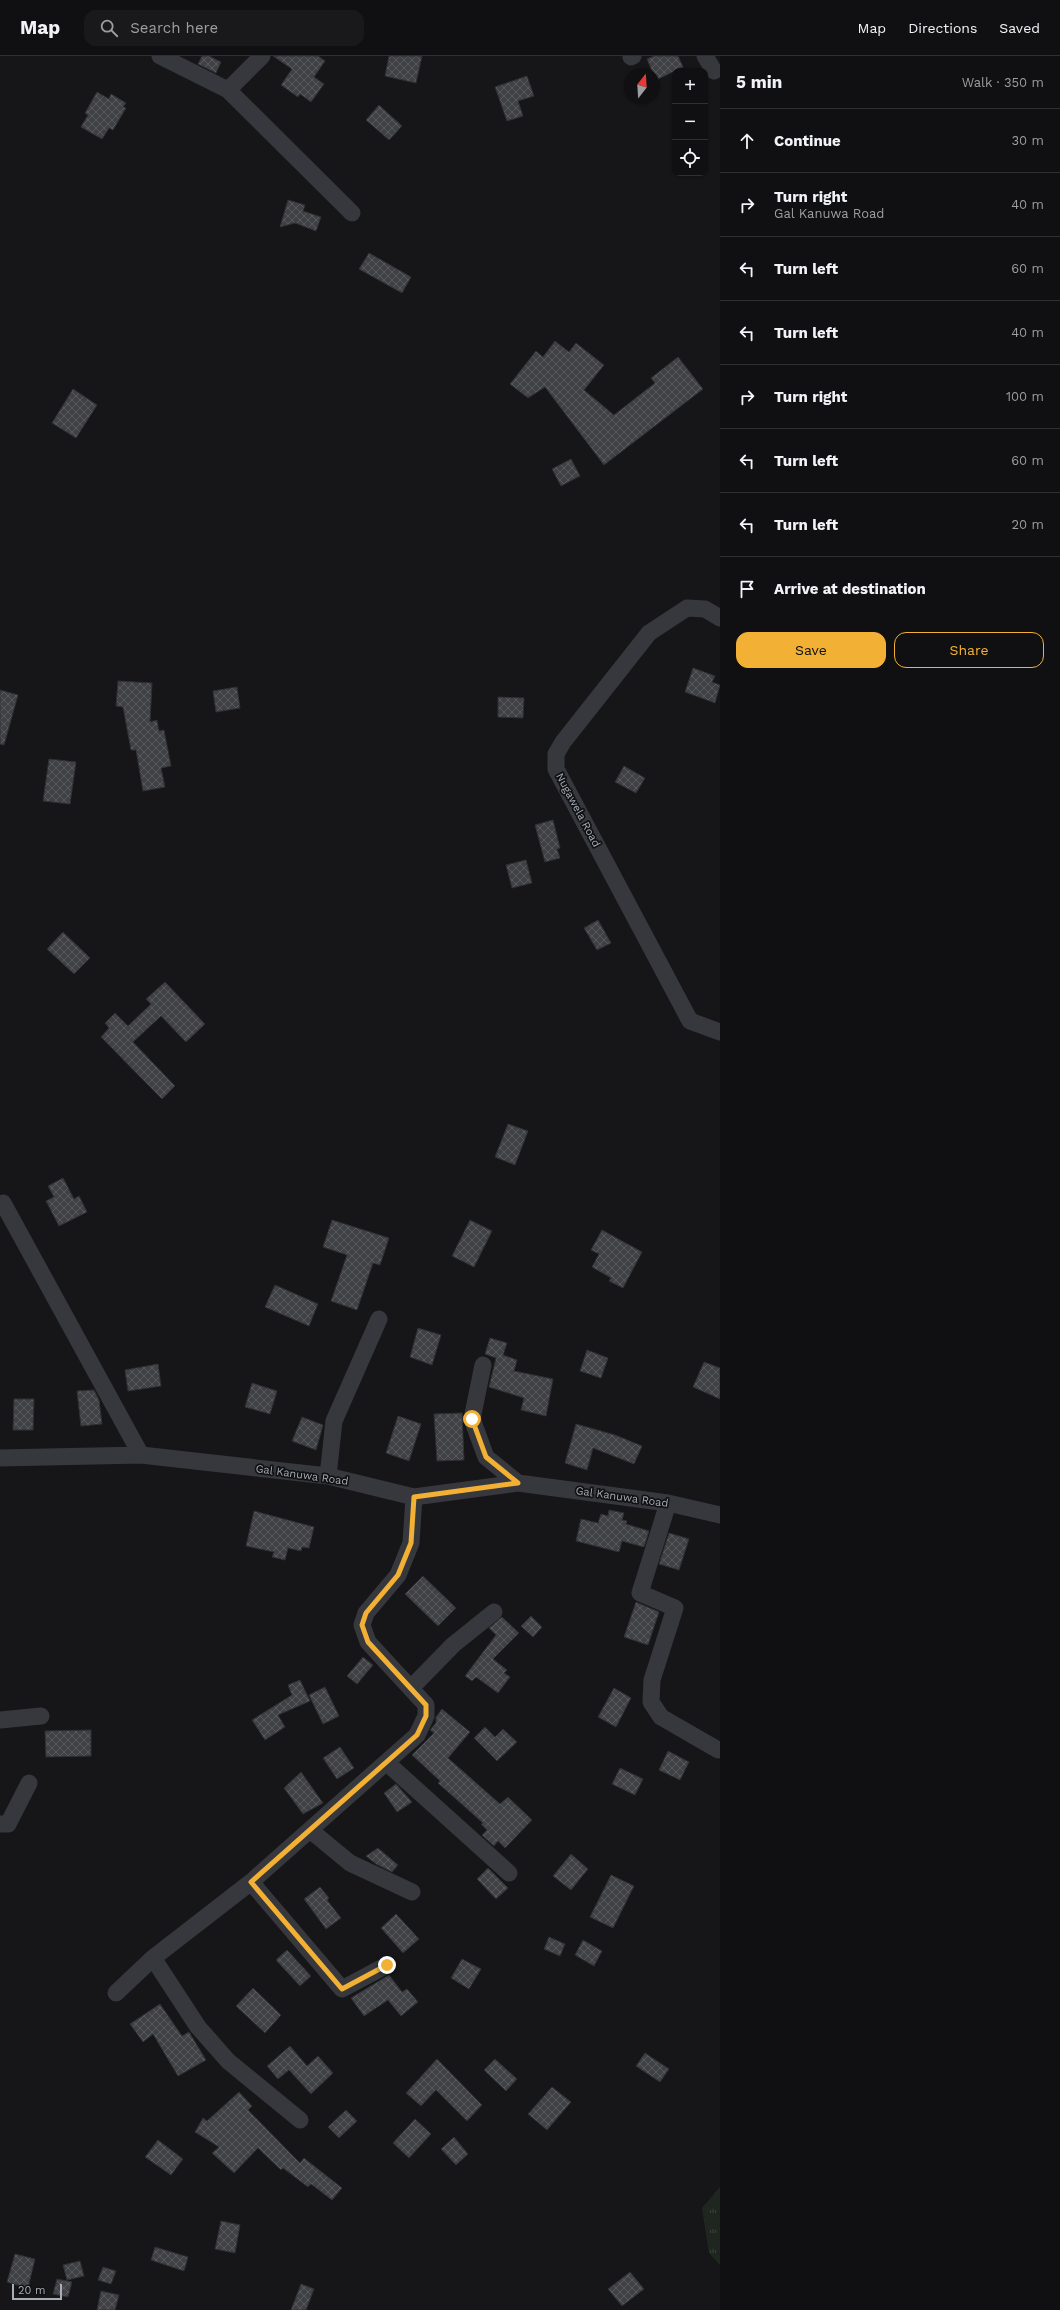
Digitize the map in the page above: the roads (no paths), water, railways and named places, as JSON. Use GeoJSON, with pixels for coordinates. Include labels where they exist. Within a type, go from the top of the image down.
{"type":"FeatureCollection","features":[{"type":"Feature","properties":{"kind":"street"},"geometry":{"type":"LineString","coordinates":[[160,56],[228,90],[352,213]]}},
{"type":"Feature","properties":{"kind":"street"},"geometry":{"type":"LineString","coordinates":[[228,90],[262,56]]}},
{"type":"Feature","properties":{"kind":"street"},"geometry":{"type":"LineString","coordinates":[[705,56],[714,71]]}},
{"type":"Feature","properties":{"kind":"street","name":"Nugawela Road"},"geometry":{"type":"LineString","coordinates":[[720,618],[705,609],[687,608],[649,633],[563,742],[556,754],[556,769],[690,1021],[720,1032]]}},
{"type":"Feature","properties":{"kind":"street"},"geometry":{"type":"LineString","coordinates":[[3,1203],[141,1454]]}},
{"type":"Feature","properties":{"kind":"street"},"geometry":{"type":"LineString","coordinates":[[328,1476],[334,1421],[379,1319]]}},
{"type":"Feature","properties":{"kind":"street"},"geometry":{"type":"LineString","coordinates":[[484,1365],[472,1419],[486,1457],[518,1483]]}},
{"type":"Feature","properties":{"kind":"street","name":"Gal Kanuwa Road"},"geometry":{"type":"LineString","coordinates":[[0,1458],[141,1454],[328,1476],[414,1497],[518,1483],[668,1503],[720,1515]]}},
{"type":"Feature","properties":{"kind":"street"},"geometry":{"type":"LineString","coordinates":[[116,1993],[153,1958],[251,1882],[417,1735],[426,1716],[426,1705],[368,1642],[362,1625],[366,1613],[398,1575],[411,1543],[414,1497]]}},
{"type":"Feature","properties":{"kind":"street"},"geometry":{"type":"LineString","coordinates":[[668,1503],[640,1593],[675,1608],[652,1680],[651,1702],[661,1717],[718,1750]]}},
{"type":"Feature","properties":{"kind":"street"},"geometry":{"type":"LineString","coordinates":[[411,1688],[452,1645],[494,1612]]}},
{"type":"Feature","properties":{"kind":"street"},"geometry":{"type":"LineString","coordinates":[[0,1720],[41,1716]]}},
{"type":"Feature","properties":{"kind":"street"},"geometry":{"type":"LineString","coordinates":[[387,1763],[509,1873]]}},
{"type":"Feature","properties":{"kind":"street"},"geometry":{"type":"LineString","coordinates":[[0,1824],[8,1824],[29,1783]]}},
{"type":"Feature","properties":{"kind":"street"},"geometry":{"type":"LineString","coordinates":[[310,1830],[350,1863],[412,1892]]}},
{"type":"Feature","properties":{"kind":"street"},"geometry":{"type":"LineString","coordinates":[[251,1882],[342,1989],[387,1965]]}},
{"type":"Feature","properties":{"kind":"street"},"geometry":{"type":"LineString","coordinates":[[153,1958],[198,2027],[228,2061],[300,2120]]}}]}
